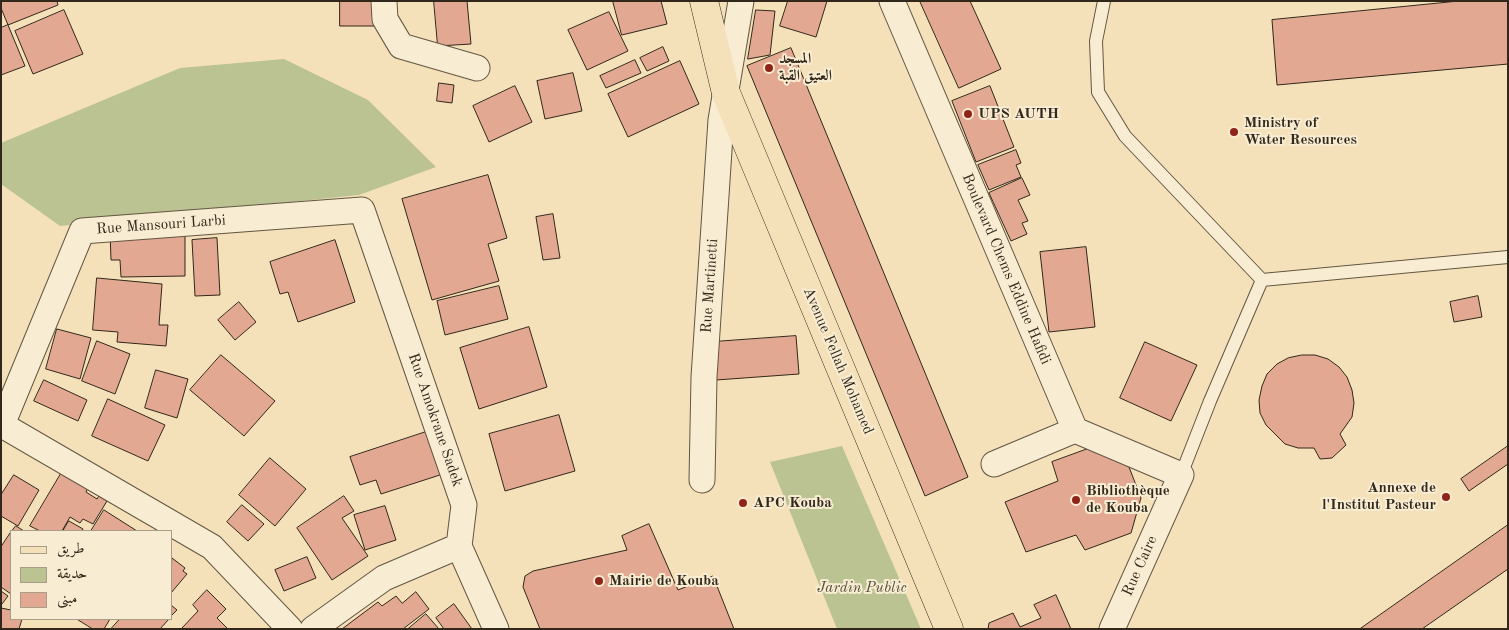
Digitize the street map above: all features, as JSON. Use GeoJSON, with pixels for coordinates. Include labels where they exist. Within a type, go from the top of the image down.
{"type":"FeatureCollection","features":[{"type":"Feature","properties":{"kind":"main road","name":"Avenue Fellah Mohamed"},"geometry":{"type":"LineString","coordinates":[[704,1],[726,93],[949,629]]}},
{"type":"Feature","properties":{"kind":"street"},"geometry":{"type":"LineString","coordinates":[[384,1],[385,19],[402,46],[477,68]]}},
{"type":"Feature","properties":{"kind":"street","name":"Rue Martinetti"},"geometry":{"type":"LineString","coordinates":[[702,480],[705,367],[721,120],[741,1]]}},
{"type":"Feature","properties":{"kind":"street","name":"Boulevard Chems Eddine Hafidi"},"geometry":{"type":"LineString","coordinates":[[892,1],[1074,430]]}},
{"type":"Feature","properties":{"kind":"street","name":"Rue Mansouri Larbi"},"geometry":{"type":"LineString","coordinates":[[2,426],[82,232],[362,210]]}},
{"type":"Feature","properties":{"kind":"street","name":"Rue Amokrane Sadek"},"geometry":{"type":"LineString","coordinates":[[362,210],[464,505],[459,546]]}},
{"type":"Feature","properties":{"kind":"street"},"geometry":{"type":"LineString","coordinates":[[2,426],[212,547],[290,629]]}},
{"type":"Feature","properties":{"kind":"street"},"geometry":{"type":"LineString","coordinates":[[994,464],[1074,430],[1181,475]]}},
{"type":"Feature","properties":{"kind":"street","name":"Rue Caire"},"geometry":{"type":"LineString","coordinates":[[1112,629],[1181,475]]}},
{"type":"Feature","properties":{"kind":"street"},"geometry":{"type":"LineString","coordinates":[[313,629],[384,578],[459,546],[496,629]]}},
{"type":"Feature","properties":{"kind":"lane"},"geometry":{"type":"LineString","coordinates":[[1104,1],[1096,41],[1098,92],[1125,136],[1262,280]]}},
{"type":"Feature","properties":{"kind":"lane"},"geometry":{"type":"LineString","coordinates":[[1262,280],[1508,257]]}},
{"type":"Feature","properties":{"kind":"lane"},"geometry":{"type":"LineString","coordinates":[[1181,475],[1210,401],[1262,280]]}},
{"type":"Feature","properties":{"kind":"green space"},"geometry":{"type":"Polygon","coordinates":[[[284,59],[368,100],[436,167],[359,195],[60,226],[1,184],[1,143],[180,68],[284,59]]]}},
{"type":"Feature","properties":{"kind":"green space","name":"Jardin Public"},"geometry":{"type":"Polygon","coordinates":[[[842,446],[921,629],[837,629],[770,462],[842,446]]]}},
{"type":"Feature","properties":{"kind":"building"},"geometry":{"type":"Polygon","coordinates":[[[1,1],[57,1],[58,5],[8,25],[1,8],[1,1]]]}},
{"type":"Feature","properties":{"kind":"building"},"geometry":{"type":"Polygon","coordinates":[[[340,1],[374,1],[374,26],[340,26],[340,1]]]}},
{"type":"Feature","properties":{"kind":"building"},"geometry":{"type":"Polygon","coordinates":[[[434,1],[467,1],[471,44],[438,46],[434,1]]]}},
{"type":"Feature","properties":{"kind":"building"},"geometry":{"type":"Polygon","coordinates":[[[613,1],[661,1],[667,24],[622,35],[613,1]]]}},
{"type":"Feature","properties":{"kind":"building"},"geometry":{"type":"Polygon","coordinates":[[[788,1],[827,1],[816,37],[780,26],[788,1]]]}},
{"type":"Feature","properties":{"kind":"building"},"geometry":{"type":"Polygon","coordinates":[[[920,1],[970,1],[1001,69],[959,88],[920,1]]]}},
{"type":"Feature","properties":{"kind":"building"},"geometry":{"type":"Polygon","coordinates":[[[1459,1],[1508,1],[1508,64],[1277,85],[1272,20],[1459,1]]]}},
{"type":"Feature","properties":{"kind":"building"},"geometry":{"type":"Polygon","coordinates":[[[64,10],[83,54],[33,74],[15,31],[64,10]]]}},
{"type":"Feature","properties":{"kind":"building"},"geometry":{"type":"Polygon","coordinates":[[[756,10],[775,11],[770,55],[748,59],[756,10]]]}},
{"type":"Feature","properties":{"kind":"building"},"geometry":{"type":"Polygon","coordinates":[[[609,12],[628,51],[587,70],[568,30],[609,12]]]}},
{"type":"Feature","properties":{"kind":"building"},"geometry":{"type":"Polygon","coordinates":[[[8,25],[25,66],[1,75],[1,28],[8,25]]]}},
{"type":"Feature","properties":{"kind":"building"},"geometry":{"type":"Polygon","coordinates":[[[663,47],[669,61],[647,71],[640,58],[663,47]]]}},
{"type":"Feature","properties":{"kind":"building"},"geometry":{"type":"Polygon","coordinates":[[[791,48],[968,477],[925,496],[747,66],[791,48]]]}},
{"type":"Feature","properties":{"kind":"building"},"geometry":{"type":"Polygon","coordinates":[[[635,60],[641,73],[606,88],[600,76],[635,60]]]}},
{"type":"Feature","properties":{"kind":"building"},"geometry":{"type":"Polygon","coordinates":[[[680,61],[699,104],[628,137],[608,94],[680,61]]]}},
{"type":"Feature","properties":{"kind":"building"},"geometry":{"type":"Polygon","coordinates":[[[573,73],[582,111],[545,119],[537,81],[573,73]]]}},
{"type":"Feature","properties":{"kind":"building"},"geometry":{"type":"Polygon","coordinates":[[[439,83],[454,85],[452,103],[437,101],[439,83]]]}},
{"type":"Feature","properties":{"kind":"building"},"geometry":{"type":"Polygon","coordinates":[[[515,86],[532,122],[489,142],[473,106],[515,86]]]}},
{"type":"Feature","properties":{"kind":"building"},"geometry":{"type":"Polygon","coordinates":[[[990,86],[1014,147],[976,162],[952,101],[990,86]]]}},
{"type":"Feature","properties":{"kind":"building"},"geometry":{"type":"Polygon","coordinates":[[[1016,150],[1021,163],[1016,165],[1021,177],[989,190],[978,165],[1016,150]]]}},
{"type":"Feature","properties":{"kind":"building"},"geometry":{"type":"Polygon","coordinates":[[[488,175],[507,238],[488,244],[499,281],[432,300],[402,199],[488,175]]]}},
{"type":"Feature","properties":{"kind":"building"},"geometry":{"type":"Polygon","coordinates":[[[1022,178],[1030,195],[1018,200],[1028,221],[1022,223],[1027,234],[1011,241],[989,193],[1022,178]]]}},
{"type":"Feature","properties":{"kind":"building"},"geometry":{"type":"Polygon","coordinates":[[[553,214],[560,258],[543,260],[536,217],[553,214]]]}},
{"type":"Feature","properties":{"kind":"building"},"geometry":{"type":"Polygon","coordinates":[[[185,231],[185,276],[121,277],[120,260],[111,260],[110,232],[185,231]]]}},
{"type":"Feature","properties":{"kind":"building"},"geometry":{"type":"Polygon","coordinates":[[[217,238],[220,295],[195,296],[192,240],[217,238]]]}},
{"type":"Feature","properties":{"kind":"building"},"geometry":{"type":"Polygon","coordinates":[[[335,240],[355,302],[298,322],[288,292],[280,294],[270,262],[335,240]]]}},
{"type":"Feature","properties":{"kind":"building"},"geometry":{"type":"Polygon","coordinates":[[[1086,247],[1095,327],[1049,332],[1040,252],[1086,247]]]}},
{"type":"Feature","properties":{"kind":"building"},"geometry":{"type":"Polygon","coordinates":[[[97,278],[162,284],[159,325],[168,325],[166,346],[117,342],[118,332],[93,330],[97,278]]]}},
{"type":"Feature","properties":{"kind":"building"},"geometry":{"type":"Polygon","coordinates":[[[499,286],[508,319],[445,335],[437,301],[499,286]]]}},
{"type":"Feature","properties":{"kind":"building"},"geometry":{"type":"Polygon","coordinates":[[[1478,296],[1482,317],[1454,322],[1450,302],[1478,296]]]}},
{"type":"Feature","properties":{"kind":"building"},"geometry":{"type":"Polygon","coordinates":[[[239,302],[256,322],[235,340],[218,320],[239,302]]]}},
{"type":"Feature","properties":{"kind":"building"},"geometry":{"type":"Polygon","coordinates":[[[529,327],[547,387],[479,409],[460,348],[529,327]]]}},
{"type":"Feature","properties":{"kind":"building"},"geometry":{"type":"Polygon","coordinates":[[[57,329],[91,338],[80,379],[46,369],[57,329]]]}},
{"type":"Feature","properties":{"kind":"building"},"geometry":{"type":"Polygon","coordinates":[[[796,336],[799,374],[716,380],[713,342],[796,336]]]}},
{"type":"Feature","properties":{"kind":"building"},"geometry":{"type":"Polygon","coordinates":[[[97,341],[130,354],[115,394],[82,381],[97,341]]]}},
{"type":"Feature","properties":{"kind":"building"},"geometry":{"type":"Polygon","coordinates":[[[1145,342],[1197,365],[1171,421],[1120,398],[1145,342]]]}},
{"type":"Feature","properties":{"kind":"building"},"geometry":{"type":"Polygon","coordinates":[[[221,355],[275,401],[244,436],[190,390],[221,355]]]}},
{"type":"Feature","properties":{"kind":"building"},"geometry":{"type":"Polygon","coordinates":[[[1315,355],[1328,359],[1339,367],[1347,377],[1352,390],[1354,403],[1352,417],[1340,434],[1346,445],[1332,458],[1320,459],[1314,448],[1298,448],[1285,444],[1266,425],[1260,413],[1259,400],[1267,374],[1277,364],[1288,358],[1315,355]]]}},
{"type":"Feature","properties":{"kind":"building"},"geometry":{"type":"Polygon","coordinates":[[[156,370],[188,379],[177,418],[145,408],[156,370]]]}},
{"type":"Feature","properties":{"kind":"building"},"geometry":{"type":"Polygon","coordinates":[[[44,380],[87,400],[78,421],[34,401],[44,380]]]}},
{"type":"Feature","properties":{"kind":"building"},"geometry":{"type":"Polygon","coordinates":[[[108,399],[165,425],[148,461],[92,436],[108,399]]]}},
{"type":"Feature","properties":{"kind":"building"},"geometry":{"type":"Polygon","coordinates":[[[559,415],[575,471],[505,491],[489,434],[559,415]]]}},
{"type":"Feature","properties":{"kind":"building"},"geometry":{"type":"Polygon","coordinates":[[[432,430],[446,473],[381,494],[376,480],[360,485],[350,457],[432,430]]]}},
{"type":"Feature","properties":{"kind":"building"},"geometry":{"type":"Polygon","coordinates":[[[1508,446],[1508,464],[1469,491],[1461,479],[1508,446]]]}},
{"type":"Feature","properties":{"kind":"building","name":"Bibliothèque de Kouba"},"geometry":{"type":"Polygon","coordinates":[[[1093,447],[1129,467],[1141,498],[1131,533],[1085,550],[1076,535],[1026,552],[1005,502],[1058,481],[1052,462],[1093,447]]]}},
{"type":"Feature","properties":{"kind":"building"},"geometry":{"type":"Polygon","coordinates":[[[270,458],[306,489],[275,526],[239,495],[270,458]]]}},
{"type":"Feature","properties":{"kind":"building"},"geometry":{"type":"Polygon","coordinates":[[[62,472],[88,488],[86,492],[97,499],[99,496],[107,501],[93,524],[83,519],[80,523],[70,517],[63,530],[38,530],[30,526],[62,472]]]}},
{"type":"Feature","properties":{"kind":"building"},"geometry":{"type":"Polygon","coordinates":[[[14,475],[39,490],[18,526],[1,516],[1,495],[14,475]]]}},
{"type":"Feature","properties":{"kind":"building"},"geometry":{"type":"Polygon","coordinates":[[[344,496],[354,511],[342,518],[368,556],[332,580],[297,528],[344,496]]]}},
{"type":"Feature","properties":{"kind":"building"},"geometry":{"type":"Polygon","coordinates":[[[242,505],[264,524],[248,541],[227,522],[242,505]]]}},
{"type":"Feature","properties":{"kind":"building"},"geometry":{"type":"Polygon","coordinates":[[[385,506],[396,540],[365,550],[354,515],[385,506]]]}},
{"type":"Feature","properties":{"kind":"building"},"geometry":{"type":"Polygon","coordinates":[[[104,510],[135,530],[92,530],[104,510]]]}},
{"type":"Feature","properties":{"kind":"building"},"geometry":{"type":"Polygon","coordinates":[[[69,521],[83,529],[82,530],[64,530],[69,521]]]}},
{"type":"Feature","properties":{"kind":"building","name":"Mairie de Kouba"},"geometry":{"type":"Polygon","coordinates":[[[649,524],[678,590],[713,576],[734,629],[540,629],[523,587],[525,576],[533,571],[627,550],[622,536],[649,524]]]}},
{"type":"Feature","properties":{"kind":"building"},"geometry":{"type":"Polygon","coordinates":[[[1508,525],[1508,569],[1422,629],[1360,629],[1508,525]]]}},
{"type":"Feature","properties":{"kind":"building"},"geometry":{"type":"Polygon","coordinates":[[[16,526],[22,530],[13,530],[16,526]]]}},
{"type":"Feature","properties":{"kind":"building"},"geometry":{"type":"Polygon","coordinates":[[[10,534],[10,593],[1,587],[1,547],[10,534]]]}},
{"type":"Feature","properties":{"kind":"building"},"geometry":{"type":"Polygon","coordinates":[[[307,557],[316,578],[284,591],[275,570],[307,557]]]}},
{"type":"Feature","properties":{"kind":"building"},"geometry":{"type":"Polygon","coordinates":[[[172,558],[185,568],[183,571],[187,574],[172,592],[172,558]]]}},
{"type":"Feature","properties":{"kind":"building"},"geometry":{"type":"Polygon","coordinates":[[[207,590],[226,609],[217,618],[228,629],[181,629],[198,611],[193,605],[207,590]]]}},
{"type":"Feature","properties":{"kind":"building"},"geometry":{"type":"Polygon","coordinates":[[[1,591],[8,596],[2,604],[1,603],[1,591]]]}},
{"type":"Feature","properties":{"kind":"building"},"geometry":{"type":"Polygon","coordinates":[[[416,592],[429,609],[403,629],[342,629],[378,602],[382,606],[396,596],[402,603],[416,592]]]}},
{"type":"Feature","properties":{"kind":"building"},"geometry":{"type":"Polygon","coordinates":[[[1056,595],[1071,629],[988,629],[989,623],[1013,613],[1020,627],[1041,618],[1034,605],[1056,595]]]}},
{"type":"Feature","properties":{"kind":"building"},"geometry":{"type":"Polygon","coordinates":[[[454,604],[472,629],[444,629],[436,618],[454,604]]]}},
{"type":"Feature","properties":{"kind":"building"},"geometry":{"type":"Polygon","coordinates":[[[172,606],[177,610],[172,615],[172,606]]]}},
{"type":"Feature","properties":{"kind":"building"},"geometry":{"type":"Polygon","coordinates":[[[1,608],[10,610],[10,620],[22,620],[19,629],[1,629],[1,608]]]}},
{"type":"Feature","properties":{"kind":"building"},"geometry":{"type":"Polygon","coordinates":[[[426,614],[439,629],[408,629],[426,614]]]}},
{"type":"Feature","properties":{"kind":"building"},"geometry":{"type":"Polygon","coordinates":[[[79,620],[109,620],[104,629],[93,629],[79,620]]]}},
{"type":"Feature","properties":{"kind":"building"},"geometry":{"type":"Polygon","coordinates":[[[119,620],[168,620],[160,629],[111,629],[119,620]]]}},
{"type":"Feature","properties":{"kind":"place","name":"المسجد العتيق القبة"},"geometry":{"type":"Point","coordinates":[769,68]}},
{"type":"Feature","properties":{"kind":"place","name":"UPS AUTH"},"geometry":{"type":"Point","coordinates":[968,114]}},
{"type":"Feature","properties":{"kind":"place","name":"Ministry of Water Resources"},"geometry":{"type":"Point","coordinates":[1234,132]}},
{"type":"Feature","properties":{"kind":"place","name":"Annexe de l'Institut Pasteur"},"geometry":{"type":"Point","coordinates":[1446,497]}},
{"type":"Feature","properties":{"kind":"place","name":"Bibliothèque de Kouba"},"geometry":{"type":"Point","coordinates":[1076,500]}},
{"type":"Feature","properties":{"kind":"place","name":"APC Kouba"},"geometry":{"type":"Point","coordinates":[743,503]}},
{"type":"Feature","properties":{"kind":"place","name":"Mairie de Kouba"},"geometry":{"type":"Point","coordinates":[599,581]}}]}
